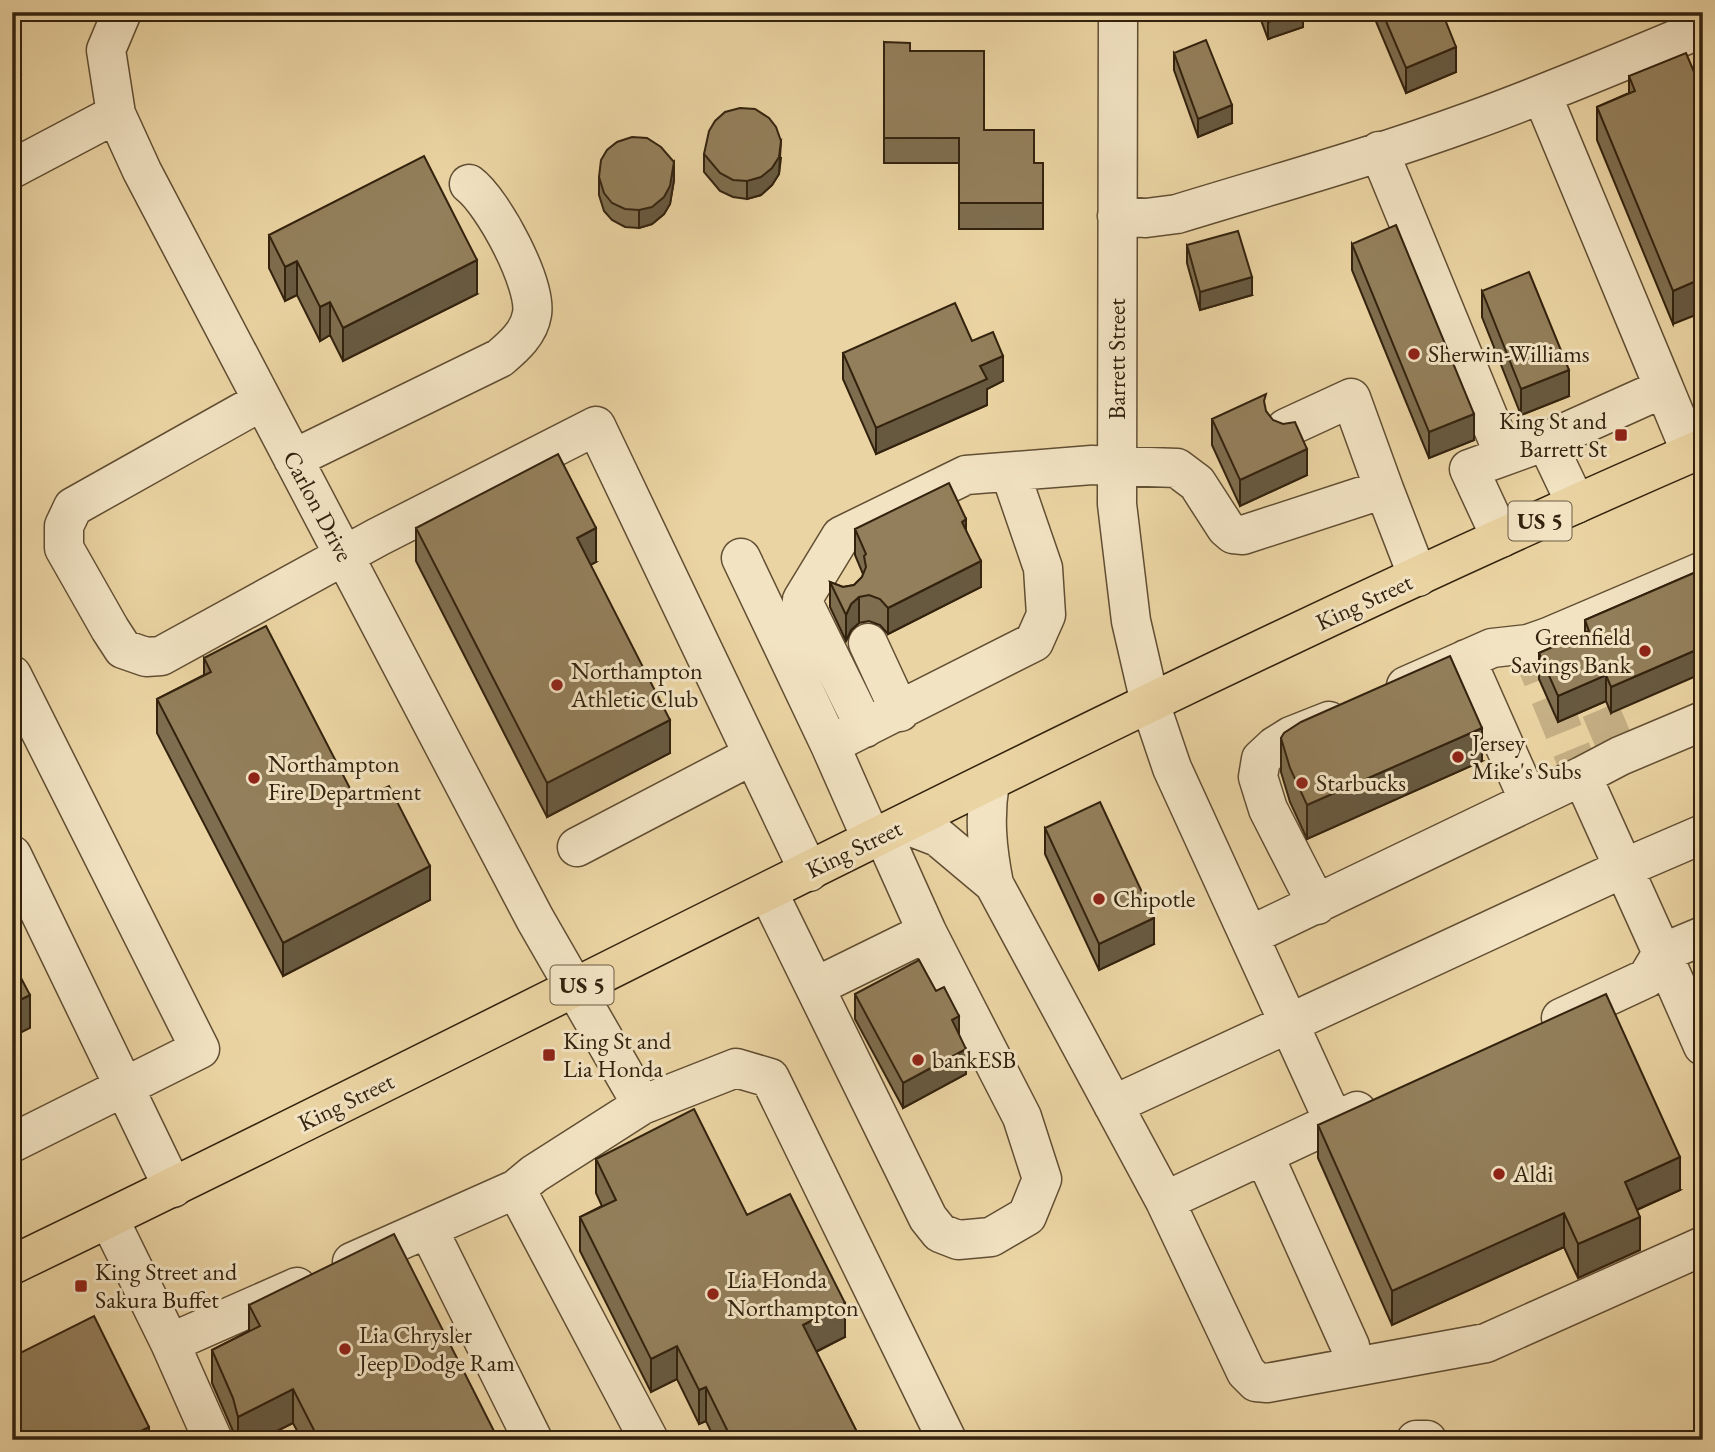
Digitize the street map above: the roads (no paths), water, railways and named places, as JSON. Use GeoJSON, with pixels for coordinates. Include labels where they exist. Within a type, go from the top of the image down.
{"type":"FeatureCollection","features":[{"type":"Feature","properties":{"kind":"main road","name":"King Street"},"geometry":{"type":"LineString","coordinates":[[12,1265],[173,1188],[1150,703],[1501,538],[1697,451]]}},
{"type":"Feature","properties":{"kind":"street","name":"Carlon Drive"},"geometry":{"type":"LineString","coordinates":[[122,12],[106,50],[116,114],[142,171],[528,906],[642,1105]]}},
{"type":"Feature","properties":{"kind":"street","name":"Barrett Street"},"geometry":{"type":"LineString","coordinates":[[1118,12],[1117,505],[1131,621],[1150,703],[1172,768],[1334,1122]]}},
{"type":"Feature","properties":{"kind":"street"},"geometry":{"type":"LineString","coordinates":[[1116,216],[1146,218],[1177,214],[1379,151],[1542,95],[1703,28]]}},
{"type":"Feature","properties":{"kind":"street"},"geometry":{"type":"LineString","coordinates":[[1542,95],[1664,388],[1697,451]]}},
{"type":"Feature","properties":{"kind":"street"},"geometry":{"type":"LineString","coordinates":[[12,169],[116,114]]}},
{"type":"Feature","properties":{"kind":"street"},"geometry":{"type":"LineString","coordinates":[[1379,151],[1504,455]]}},
{"type":"Feature","properties":{"kind":"street"},"geometry":{"type":"LineString","coordinates":[[293,459],[500,358],[524,333],[533,311],[525,275],[490,206],[480,192],[469,184]]}},
{"type":"Feature","properties":{"kind":"street"},"geometry":{"type":"LineString","coordinates":[[1501,538],[1469,469],[1546,441],[1664,388]]}},
{"type":"Feature","properties":{"kind":"street"},"geometry":{"type":"LineString","coordinates":[[262,401],[73,507],[64,526],[64,548],[123,649],[146,657],[161,656],[179,648],[344,556],[596,426],[809,872]]}},
{"type":"Feature","properties":{"kind":"street"},"geometry":{"type":"LineString","coordinates":[[1291,439],[1355,410],[1418,577]]}},
{"type":"Feature","properties":{"kind":"street"},"geometry":{"type":"LineString","coordinates":[[1546,441],[1576,504]]}},
{"type":"Feature","properties":{"kind":"street"},"geometry":{"type":"LineString","coordinates":[[865,728],[803,600],[841,536],[966,475],[1117,465],[1177,468],[1210,477],[1226,528],[1233,534],[1243,535],[1384,489]]}},
{"type":"Feature","properties":{"kind":"street"},"geometry":{"type":"LineString","coordinates":[[830,745],[1034,642],[1046,615],[1043,568],[1010,472]]}},
{"type":"Feature","properties":{"kind":"street"},"geometry":{"type":"LineString","coordinates":[[828,556],[844,591]]}},
{"type":"Feature","properties":{"kind":"street"},"geometry":{"type":"LineString","coordinates":[[741,558],[830,745],[887,832],[927,932],[1022,1117],[1042,1179],[1027,1216],[991,1237],[958,1240],[940,1233],[928,1218],[768,892]]}},
{"type":"Feature","properties":{"kind":"street"},"geometry":{"type":"LineString","coordinates":[[1317,905],[1268,809],[1258,777],[1261,760],[1275,746],[1291,736],[1492,648],[1528,644],[1548,637],[1703,571]]}},
{"type":"Feature","properties":{"kind":"street"},"geometry":{"type":"LineString","coordinates":[[868,643],[900,712]]}},
{"type":"Feature","properties":{"kind":"street"},"geometry":{"type":"LineString","coordinates":[[1466,659],[1529,801]]}},
{"type":"Feature","properties":{"kind":"street"},"geometry":{"type":"LineString","coordinates":[[12,674],[200,1049],[12,1143]]}},
{"type":"Feature","properties":{"kind":"street"},"geometry":{"type":"LineString","coordinates":[[1249,936],[1620,756],[1703,721]]}},
{"type":"Feature","properties":{"kind":"street"},"geometry":{"type":"LineString","coordinates":[[577,847],[753,755]]}},
{"type":"Feature","properties":{"kind":"street"},"geometry":{"type":"LineString","coordinates":[[1582,776],[1703,1046]]}},
{"type":"Feature","properties":{"kind":"street"},"geometry":{"type":"LineString","coordinates":[[990,782],[985,838],[994,884],[1165,1201],[1246,1372],[1256,1382],[1267,1383],[1486,1343],[1703,1246]]}},
{"type":"Feature","properties":{"kind":"street"},"geometry":{"type":"LineString","coordinates":[[887,832],[938,837],[994,884]]}},
{"type":"Feature","properties":{"kind":"street"},"geometry":{"type":"LineString","coordinates":[[1113,1105],[1703,834]]}},
{"type":"Feature","properties":{"kind":"street"},"geometry":{"type":"LineString","coordinates":[[12,855],[173,1188]]}},
{"type":"Feature","properties":{"kind":"street"},"geometry":{"type":"LineString","coordinates":[[815,987],[927,932]]}},
{"type":"Feature","properties":{"kind":"street"},"geometry":{"type":"LineString","coordinates":[[1534,1030],[1647,978],[1662,953],[1703,936]]}},
{"type":"Feature","properties":{"kind":"street"},"geometry":{"type":"LineString","coordinates":[[170,1343],[516,1189],[534,1174],[642,1105],[736,1068],[770,1078],[947,1440]]}},
{"type":"Feature","properties":{"kind":"street"},"geometry":{"type":"LineString","coordinates":[[1165,1201],[1384,1099]]}},
{"type":"Feature","properties":{"kind":"street"},"geometry":{"type":"LineString","coordinates":[[1264,1155],[1350,1346],[1354,1367]]}},
{"type":"Feature","properties":{"kind":"street"},"geometry":{"type":"LineString","coordinates":[[516,1189],[649,1440]]}},
{"type":"Feature","properties":{"kind":"street"},"geometry":{"type":"LineString","coordinates":[[109,1219],[170,1343],[213,1440]]}},
{"type":"Feature","properties":{"kind":"street"},"geometry":{"type":"LineString","coordinates":[[433,1226],[436,1245],[533,1440]]}},
{"type":"Feature","properties":{"kind":"street"},"geometry":{"type":"LineString","coordinates":[[1416,1440],[1427,1440]]}},
{"type":"Feature","properties":{"kind":"tunnel"},"geometry":{"type":"LineString","coordinates":[[1528,644],[1582,776]]}},
{"type":"Feature","properties":{"kind":"tunnel"},"geometry":{"type":"LineString","coordinates":[[1578,657],[1620,756]]}},
{"type":"Feature","properties":{"kind":"place","name":"Sherwin-Williams"},"geometry":{"type":"Point","coordinates":[1414,354]}},
{"type":"Feature","properties":{"kind":"place","name":"King St and Barrett St"},"geometry":{"type":"Point","coordinates":[1621,435]}},
{"type":"Feature","properties":{"kind":"place","name":"Greenfield Savings Bank"},"geometry":{"type":"Point","coordinates":[1645,651]}},
{"type":"Feature","properties":{"kind":"place","name":"Northampton Athletic Club"},"geometry":{"type":"Point","coordinates":[557,685]}},
{"type":"Feature","properties":{"kind":"place","name":"Jersey Mike's Subs"},"geometry":{"type":"Point","coordinates":[1458,757]}},
{"type":"Feature","properties":{"kind":"place","name":"Northampton Fire Department"},"geometry":{"type":"Point","coordinates":[254,778]}},
{"type":"Feature","properties":{"kind":"place","name":"Starbucks"},"geometry":{"type":"Point","coordinates":[1302,783]}},
{"type":"Feature","properties":{"kind":"place","name":"Chipotle"},"geometry":{"type":"Point","coordinates":[1099,899]}},
{"type":"Feature","properties":{"kind":"place","name":"King St and Lia Honda"},"geometry":{"type":"Point","coordinates":[549,1055]}},
{"type":"Feature","properties":{"kind":"place","name":"bankESB"},"geometry":{"type":"Point","coordinates":[918,1060]}},
{"type":"Feature","properties":{"kind":"place","name":"Aldi"},"geometry":{"type":"Point","coordinates":[1499,1174]}},
{"type":"Feature","properties":{"kind":"place","name":"King Street and Sakura Buffet"},"geometry":{"type":"Point","coordinates":[81,1286]}},
{"type":"Feature","properties":{"kind":"place","name":"Lia Honda Northampton"},"geometry":{"type":"Point","coordinates":[713,1294]}},
{"type":"Feature","properties":{"kind":"place","name":"Lia Chrysler Jeep Dodge Ram"},"geometry":{"type":"Point","coordinates":[345,1349]}}]}
